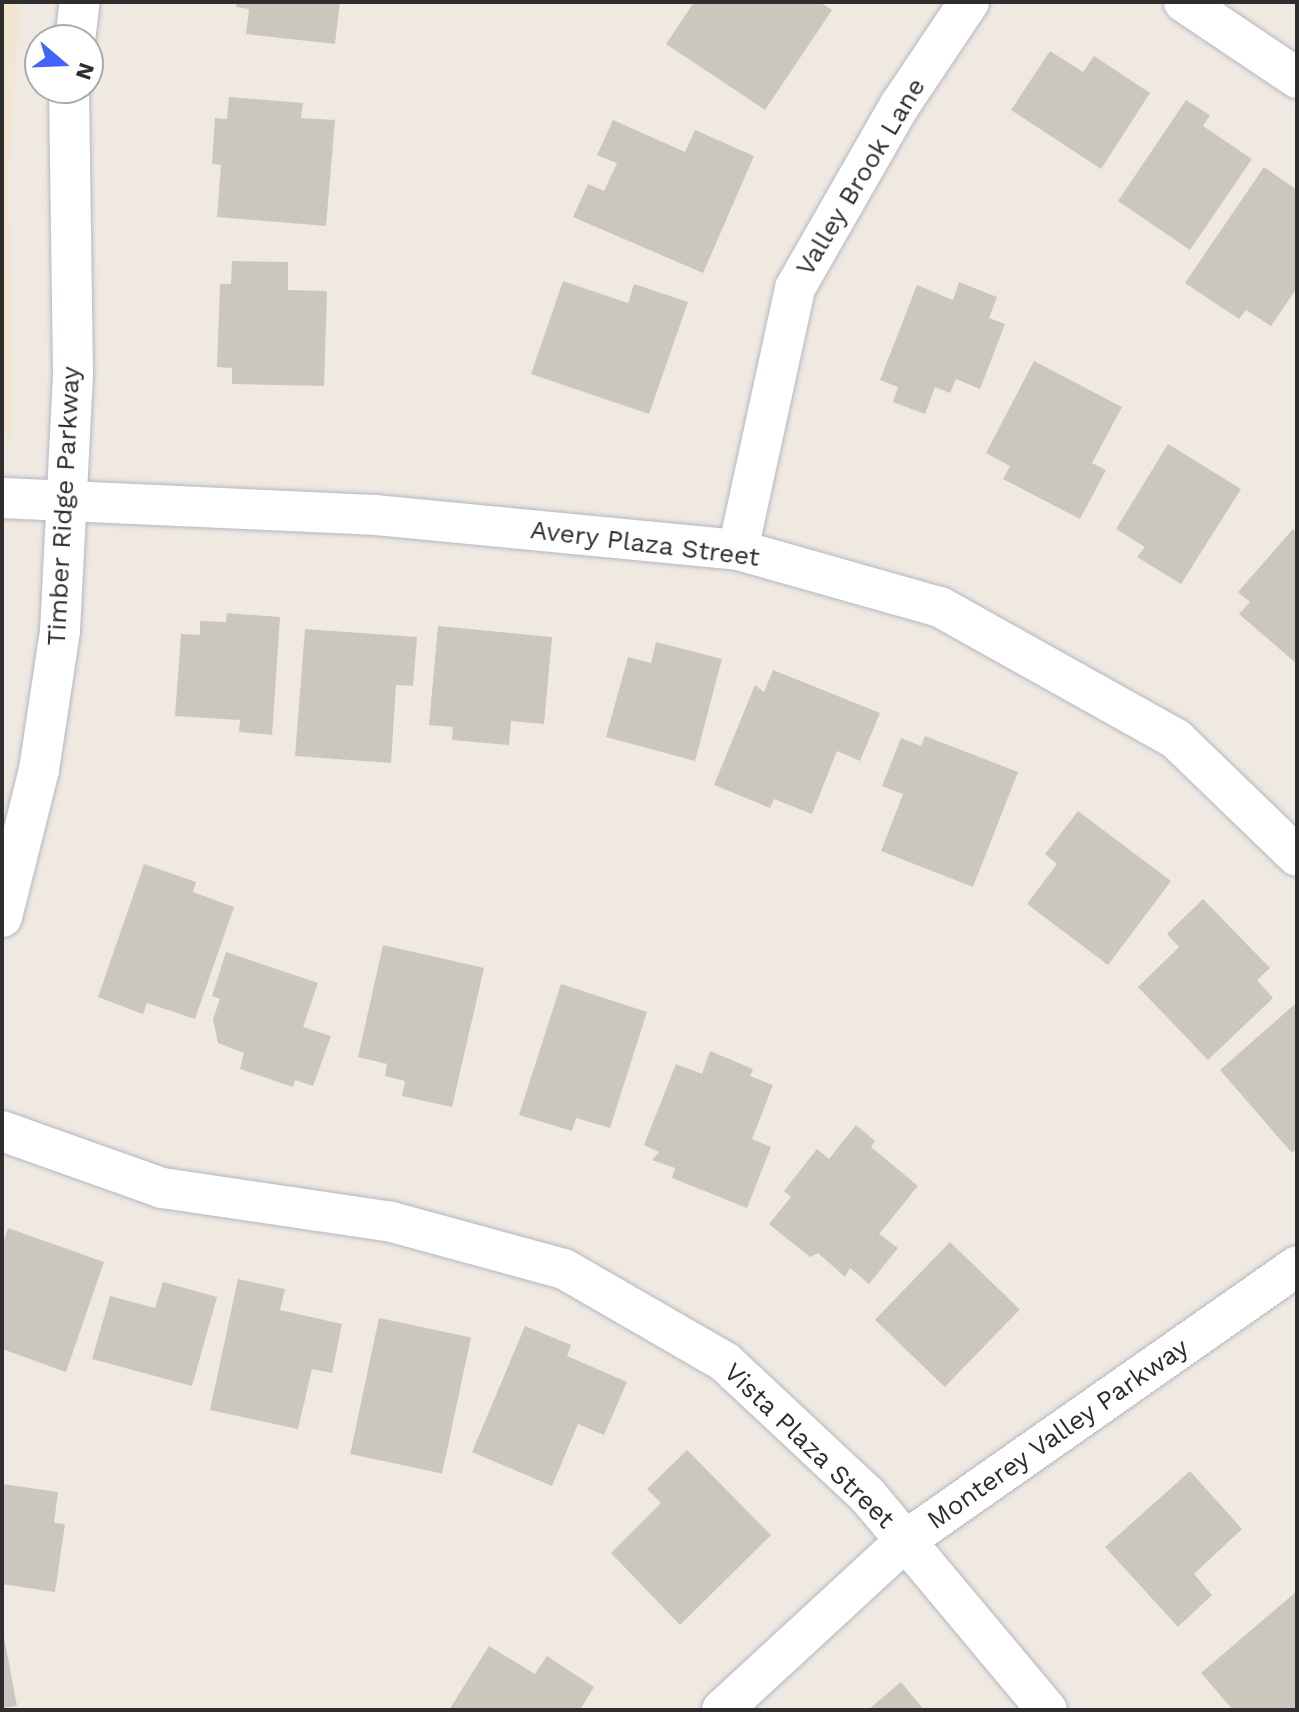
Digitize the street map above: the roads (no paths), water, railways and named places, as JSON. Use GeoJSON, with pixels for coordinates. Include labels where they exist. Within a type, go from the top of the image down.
{"type":"FeatureCollection","features":[{"type":"Feature","properties":{"kind":"street"},"geometry":{"type":"LineString","coordinates":[[77,24],[80,2]]}},
{"type":"Feature","properties":{"kind":"street","name":"Valley Brook Lane"},"geometry":{"type":"LineString","coordinates":[[738,550],[795,288],[900,105],[969,2]]}},
{"type":"Feature","properties":{"kind":"street"},"geometry":{"type":"LineString","coordinates":[[1184,2],[1297,78]]}},
{"type":"Feature","properties":{"kind":"street","name":"Timber Ridge Parkway"},"geometry":{"type":"LineString","coordinates":[[2,917],[39,770],[60,631],[69,502],[69,104]]}},
{"type":"Feature","properties":{"kind":"street","name":"Avery Plaza Street"},"geometry":{"type":"LineString","coordinates":[[2,498],[376,515],[738,550],[940,607],[1176,739],[1297,856]]}},
{"type":"Feature","properties":{"kind":"street","name":"Vista Plaza Street"},"geometry":{"type":"LineString","coordinates":[[2,1131],[162,1188],[392,1222],[564,1269],[725,1362],[868,1496],[1047,1710]]}},
{"type":"Feature","properties":{"kind":"street","name":"Monterey Valley Parkway"},"geometry":{"type":"LineString","coordinates":[[722,1710],[906,1540],[1297,1266]]}}]}
